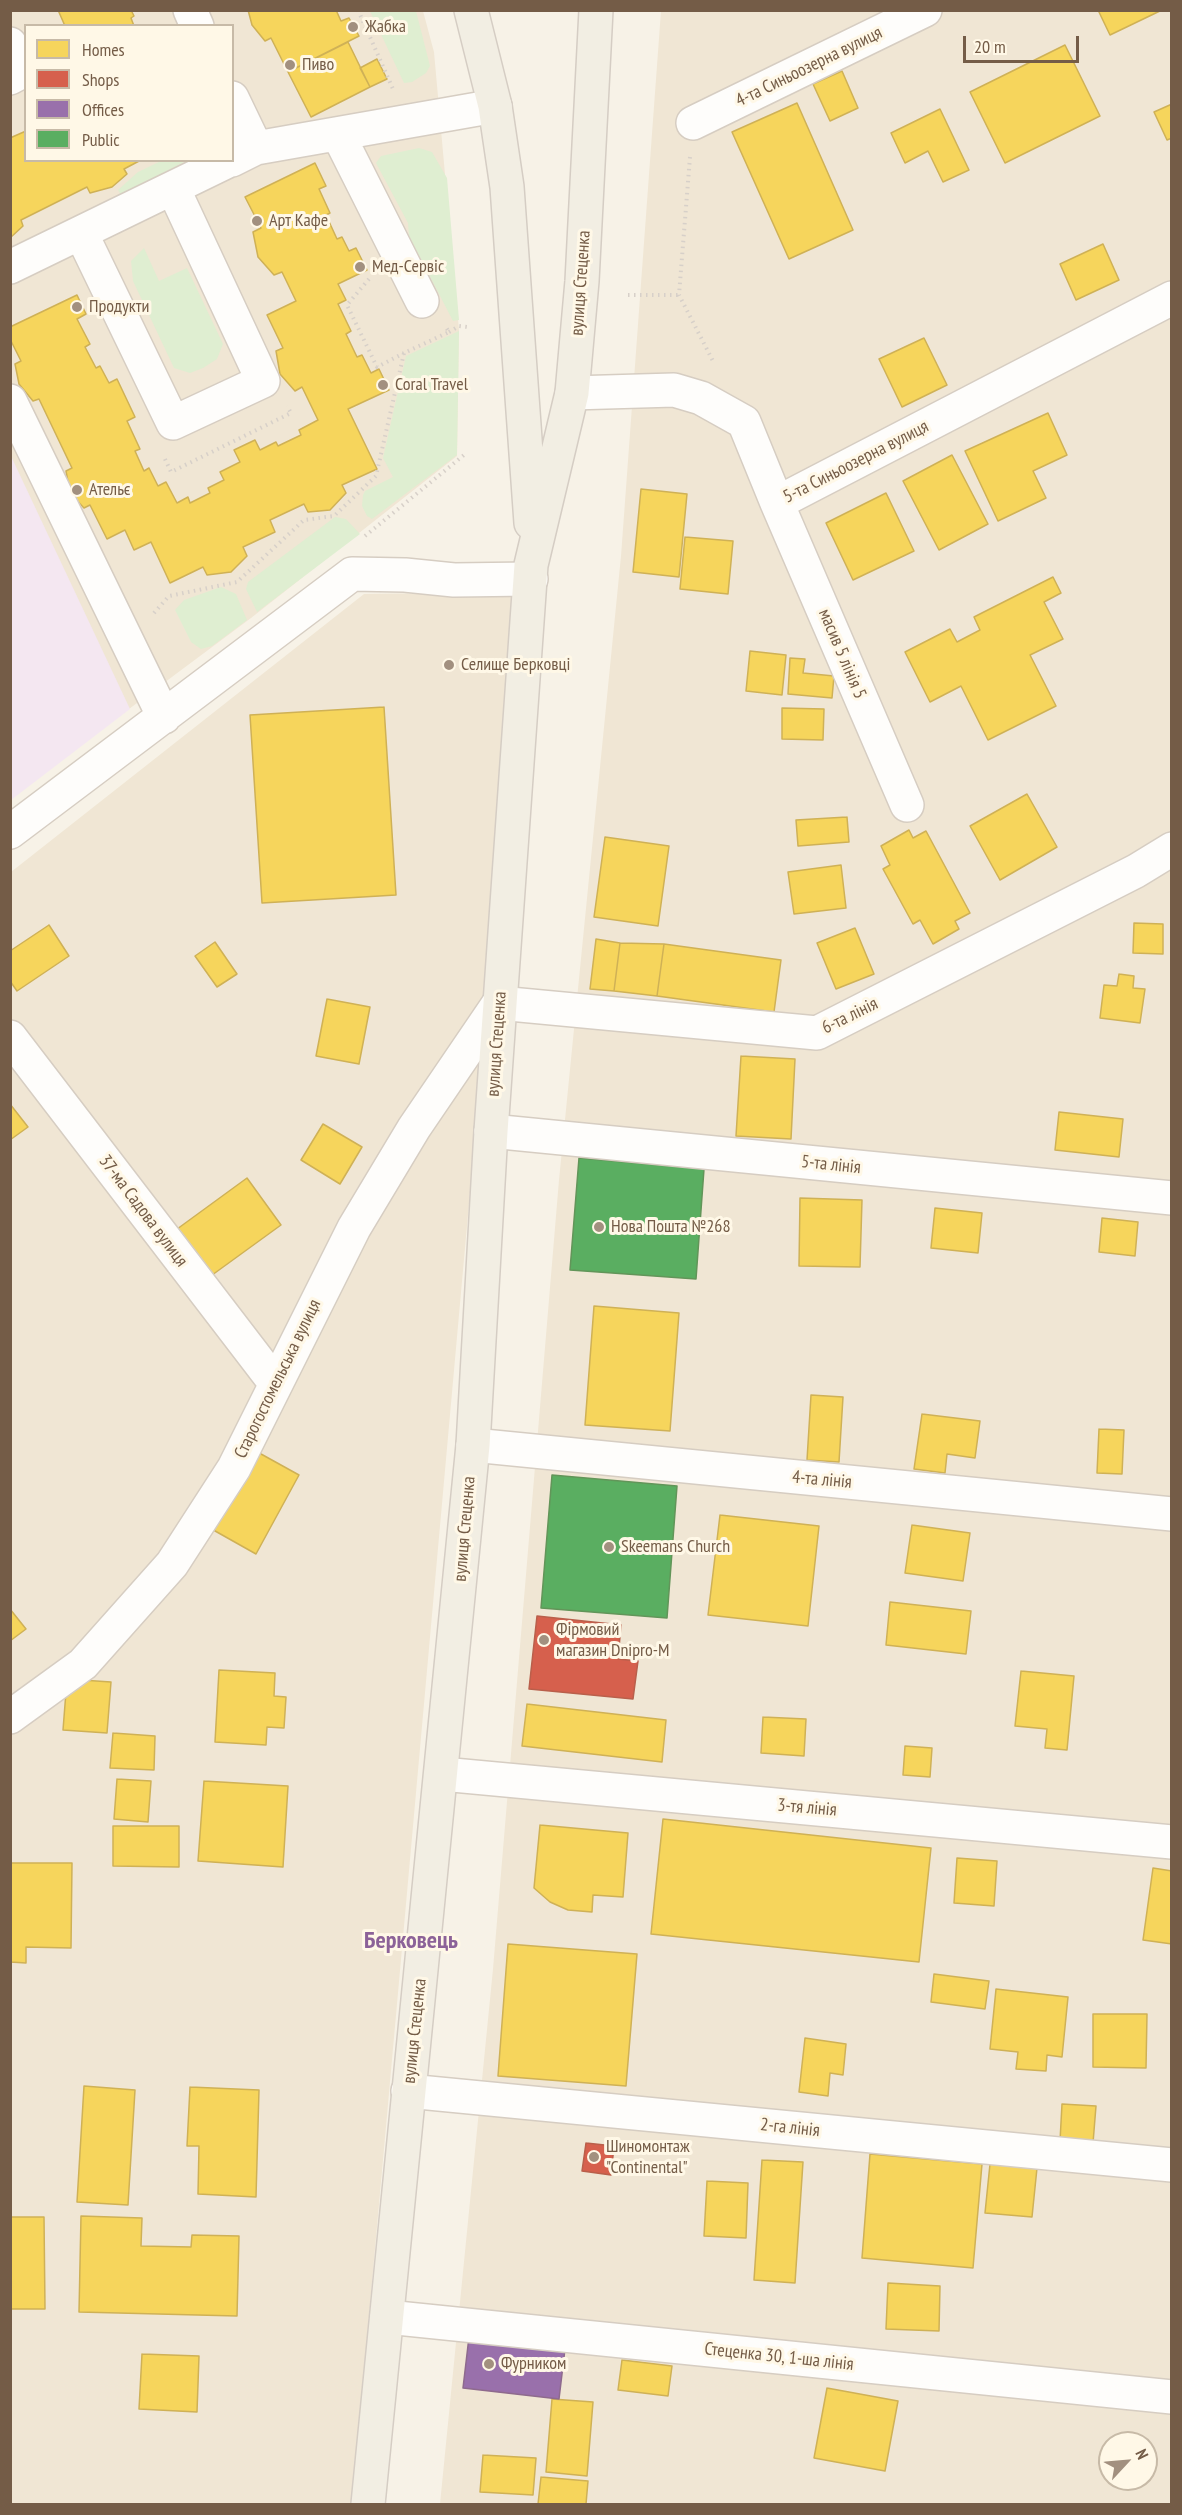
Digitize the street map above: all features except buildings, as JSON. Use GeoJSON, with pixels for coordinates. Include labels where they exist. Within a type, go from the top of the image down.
{"type":"FeatureCollection","features":[{"type":"Feature","properties":{"kind":"main road","name":"вулиця Стеценка"},"geometry":{"type":"LineString","coordinates":[[368,2505],[473,1445],[499,1003],[532,565],[507,187],[495,106],[471,10]]}},
{"type":"Feature","properties":{"kind":"main road","name":"вулиця Стеценка"},"geometry":{"type":"LineString","coordinates":[[532,565],[572,393],[582,281],[596,10]]}},
{"type":"Feature","properties":{"kind":"street"},"geometry":{"type":"LineString","coordinates":[[190,10],[196,24]]}},
{"type":"Feature","properties":{"kind":"street","name":"4-та Синьоозерна вулиця"},"geometry":{"type":"LineString","coordinates":[[693,123],[925,10]]}},
{"type":"Feature","properties":{"kind":"street"},"geometry":{"type":"LineString","coordinates":[[10,44],[23,71],[10,78]]}},
{"type":"Feature","properties":{"kind":"street"},"geometry":{"type":"LineString","coordinates":[[234,112],[240,156],[338,134],[495,106]]}},
{"type":"Feature","properties":{"kind":"street"},"geometry":{"type":"LineString","coordinates":[[338,134],[433,311]]}},
{"type":"Feature","properties":{"kind":"street"},"geometry":{"type":"LineString","coordinates":[[10,267],[227,162]]}},
{"type":"Feature","properties":{"kind":"street"},"geometry":{"type":"LineString","coordinates":[[81,233],[173,423],[262,381],[173,188]]}},
{"type":"Feature","properties":{"kind":"street","name":"5-та Синьоозерна вулиця"},"geometry":{"type":"LineString","coordinates":[[572,393],[674,390],[701,398],[744,422],[777,503],[1172,298]]}},
{"type":"Feature","properties":{"kind":"street"},"geometry":{"type":"LineString","coordinates":[[10,400],[164,717]]}},
{"type":"Feature","properties":{"kind":"street","name":"масив 5 лінія 5"},"geometry":{"type":"LineString","coordinates":[[777,503],[907,805]]}},
{"type":"Feature","properties":{"kind":"street"},"geometry":{"type":"LineString","coordinates":[[10,832],[352,574],[405,575],[454,580],[532,565]]}},
{"type":"Feature","properties":{"kind":"street","name":"6-та лінія"},"geometry":{"type":"LineString","coordinates":[[499,1003],[816,1033],[1136,871],[1172,849]]}},
{"type":"Feature","properties":{"kind":"street"},"geometry":{"type":"LineString","coordinates":[[1136,871],[1172,875]]}},
{"type":"Feature","properties":{"kind":"street","name":"Старогостомельська вулиця"},"geometry":{"type":"LineString","coordinates":[[16,1701],[83,1664],[172,1564],[234,1468],[354,1228],[414,1128],[499,1003]]}},
{"type":"Feature","properties":{"kind":"street","name":"37-ма Садова вулиця"},"geometry":{"type":"LineString","coordinates":[[10,1037],[276,1384]]}},
{"type":"Feature","properties":{"kind":"street","name":"5-та лінія"},"geometry":{"type":"LineString","coordinates":[[491,1131],[1172,1198]]}},
{"type":"Feature","properties":{"kind":"street","name":"4-та лінія"},"geometry":{"type":"LineString","coordinates":[[473,1445],[1172,1514]]}},
{"type":"Feature","properties":{"kind":"street","name":"3-тя лінія"},"geometry":{"type":"LineString","coordinates":[[442,1774],[1172,1842]]}},
{"type":"Feature","properties":{"kind":"street","name":"2-га лінія"},"geometry":{"type":"LineString","coordinates":[[408,2091],[1172,2165]]}},
{"type":"Feature","properties":{"kind":"street","name":"Стеценка 30, 1-ша лінія"},"geometry":{"type":"LineString","coordinates":[[387,2317],[1172,2397]]}},
{"type":"Feature","properties":{"kind":"path"},"geometry":{"type":"LineString","coordinates":[[358,10],[393,84],[396,124]]}},
{"type":"Feature","properties":{"kind":"path"},"geometry":{"type":"LineString","coordinates":[[693,123],[679,295],[717,369]]}},
{"type":"Feature","properties":{"kind":"path"},"geometry":{"type":"LineString","coordinates":[[628,294],[679,295]]}},
{"type":"Feature","properties":{"kind":"path"},"geometry":{"type":"LineString","coordinates":[[433,311],[448,332]]}},
{"type":"Feature","properties":{"kind":"path"},"geometry":{"type":"LineString","coordinates":[[149,619],[169,596],[237,582],[304,520],[334,516],[376,476],[404,353],[459,326],[468,327]]}},
{"type":"Feature","properties":{"kind":"shaded area"},"geometry":{"type":"Polygon","coordinates":[[[11,11],[423,11],[434,52],[459,330],[457,456],[251,618],[11,797],[11,11]]]}},
{"type":"Feature","properties":{"kind":"shaded area"},"geometry":{"type":"Polygon","coordinates":[[[661,11],[1171,11],[1171,2504],[440,2504],[493,1969],[559,1180],[621,556],[661,11]]]}},
{"type":"Feature","properties":{"kind":"shaded area"},"geometry":{"type":"Polygon","coordinates":[[[10,454],[130,709],[11,800],[10,800],[10,454]]]}},
{"type":"Feature","properties":{"kind":"shaded area","name":"Берковець"},"geometry":{"type":"Polygon","coordinates":[[[520,592],[482,1059],[352,2504],[11,2504],[11,872],[364,594],[520,592]]]}},
{"type":"Feature","properties":{"kind":"green space"},"geometry":{"type":"Polygon","coordinates":[[[370,11],[416,11],[430,66],[426,73],[412,82],[404,83],[370,11]]]}},
{"type":"Feature","properties":{"kind":"green space"},"geometry":{"type":"Polygon","coordinates":[[[419,148],[432,152],[447,178],[459,320],[453,321],[409,236],[408,223],[376,163],[381,156],[419,148]]]}},
{"type":"Feature","properties":{"kind":"green space"},"geometry":{"type":"Polygon","coordinates":[[[159,162],[184,162],[121,195],[118,190],[138,172],[159,162]]]}},
{"type":"Feature","properties":{"kind":"green space"},"geometry":{"type":"Polygon","coordinates":[[[144,248],[159,281],[187,268],[223,344],[217,359],[203,368],[190,373],[174,368],[133,281],[131,261],[144,248]]]}},
{"type":"Feature","properties":{"kind":"green space"},"geometry":{"type":"Polygon","coordinates":[[[459,331],[457,455],[372,519],[367,516],[362,506],[363,495],[365,491],[393,477],[383,458],[406,356],[459,331]]]}},
{"type":"Feature","properties":{"kind":"green space"},"geometry":{"type":"Polygon","coordinates":[[[335,517],[346,519],[360,534],[257,612],[246,589],[248,582],[335,517]]]}},
{"type":"Feature","properties":{"kind":"green space"},"geometry":{"type":"Polygon","coordinates":[[[221,587],[236,594],[247,620],[212,646],[201,649],[191,642],[175,610],[184,600],[221,587]]]}},
{"type":"Feature","properties":{"kind":"place","name":"Жабка"},"geometry":{"type":"Point","coordinates":[353,27]}},
{"type":"Feature","properties":{"kind":"place","name":"Пиво"},"geometry":{"type":"Point","coordinates":[290,65]}},
{"type":"Feature","properties":{"kind":"place","name":"Арт Кафе"},"geometry":{"type":"Point","coordinates":[257,221]}},
{"type":"Feature","properties":{"kind":"place","name":"Мед-Сервіс"},"geometry":{"type":"Point","coordinates":[360,267]}},
{"type":"Feature","properties":{"kind":"place","name":"Продукти"},"geometry":{"type":"Point","coordinates":[77,307]}},
{"type":"Feature","properties":{"kind":"place","name":"Coral Travel"},"geometry":{"type":"Point","coordinates":[383,385]}},
{"type":"Feature","properties":{"kind":"place","name":"Ательє"},"geometry":{"type":"Point","coordinates":[77,490]}},
{"type":"Feature","properties":{"kind":"place","name":"Селище Берковці"},"geometry":{"type":"Point","coordinates":[449,665]}},
{"type":"Feature","properties":{"kind":"place","name":"Нова Пошта №268"},"geometry":{"type":"Point","coordinates":[599,1227]}},
{"type":"Feature","properties":{"kind":"place","name":"Skeemans Church"},"geometry":{"type":"Point","coordinates":[609,1547]}},
{"type":"Feature","properties":{"kind":"place","name":"Фірмовий магазин Dnipro-M"},"geometry":{"type":"Point","coordinates":[544,1640]}},
{"type":"Feature","properties":{"kind":"place","name":"Шиномонтаж \"Continental\""},"geometry":{"type":"Point","coordinates":[594,2157]}},
{"type":"Feature","properties":{"kind":"place","name":"Фурником"},"geometry":{"type":"Point","coordinates":[489,2364]}},
{"type":"Feature","properties":{"kind":"district","name":"Берковець"},"geometry":{"type":"Point","coordinates":[411,1941]}}]}
